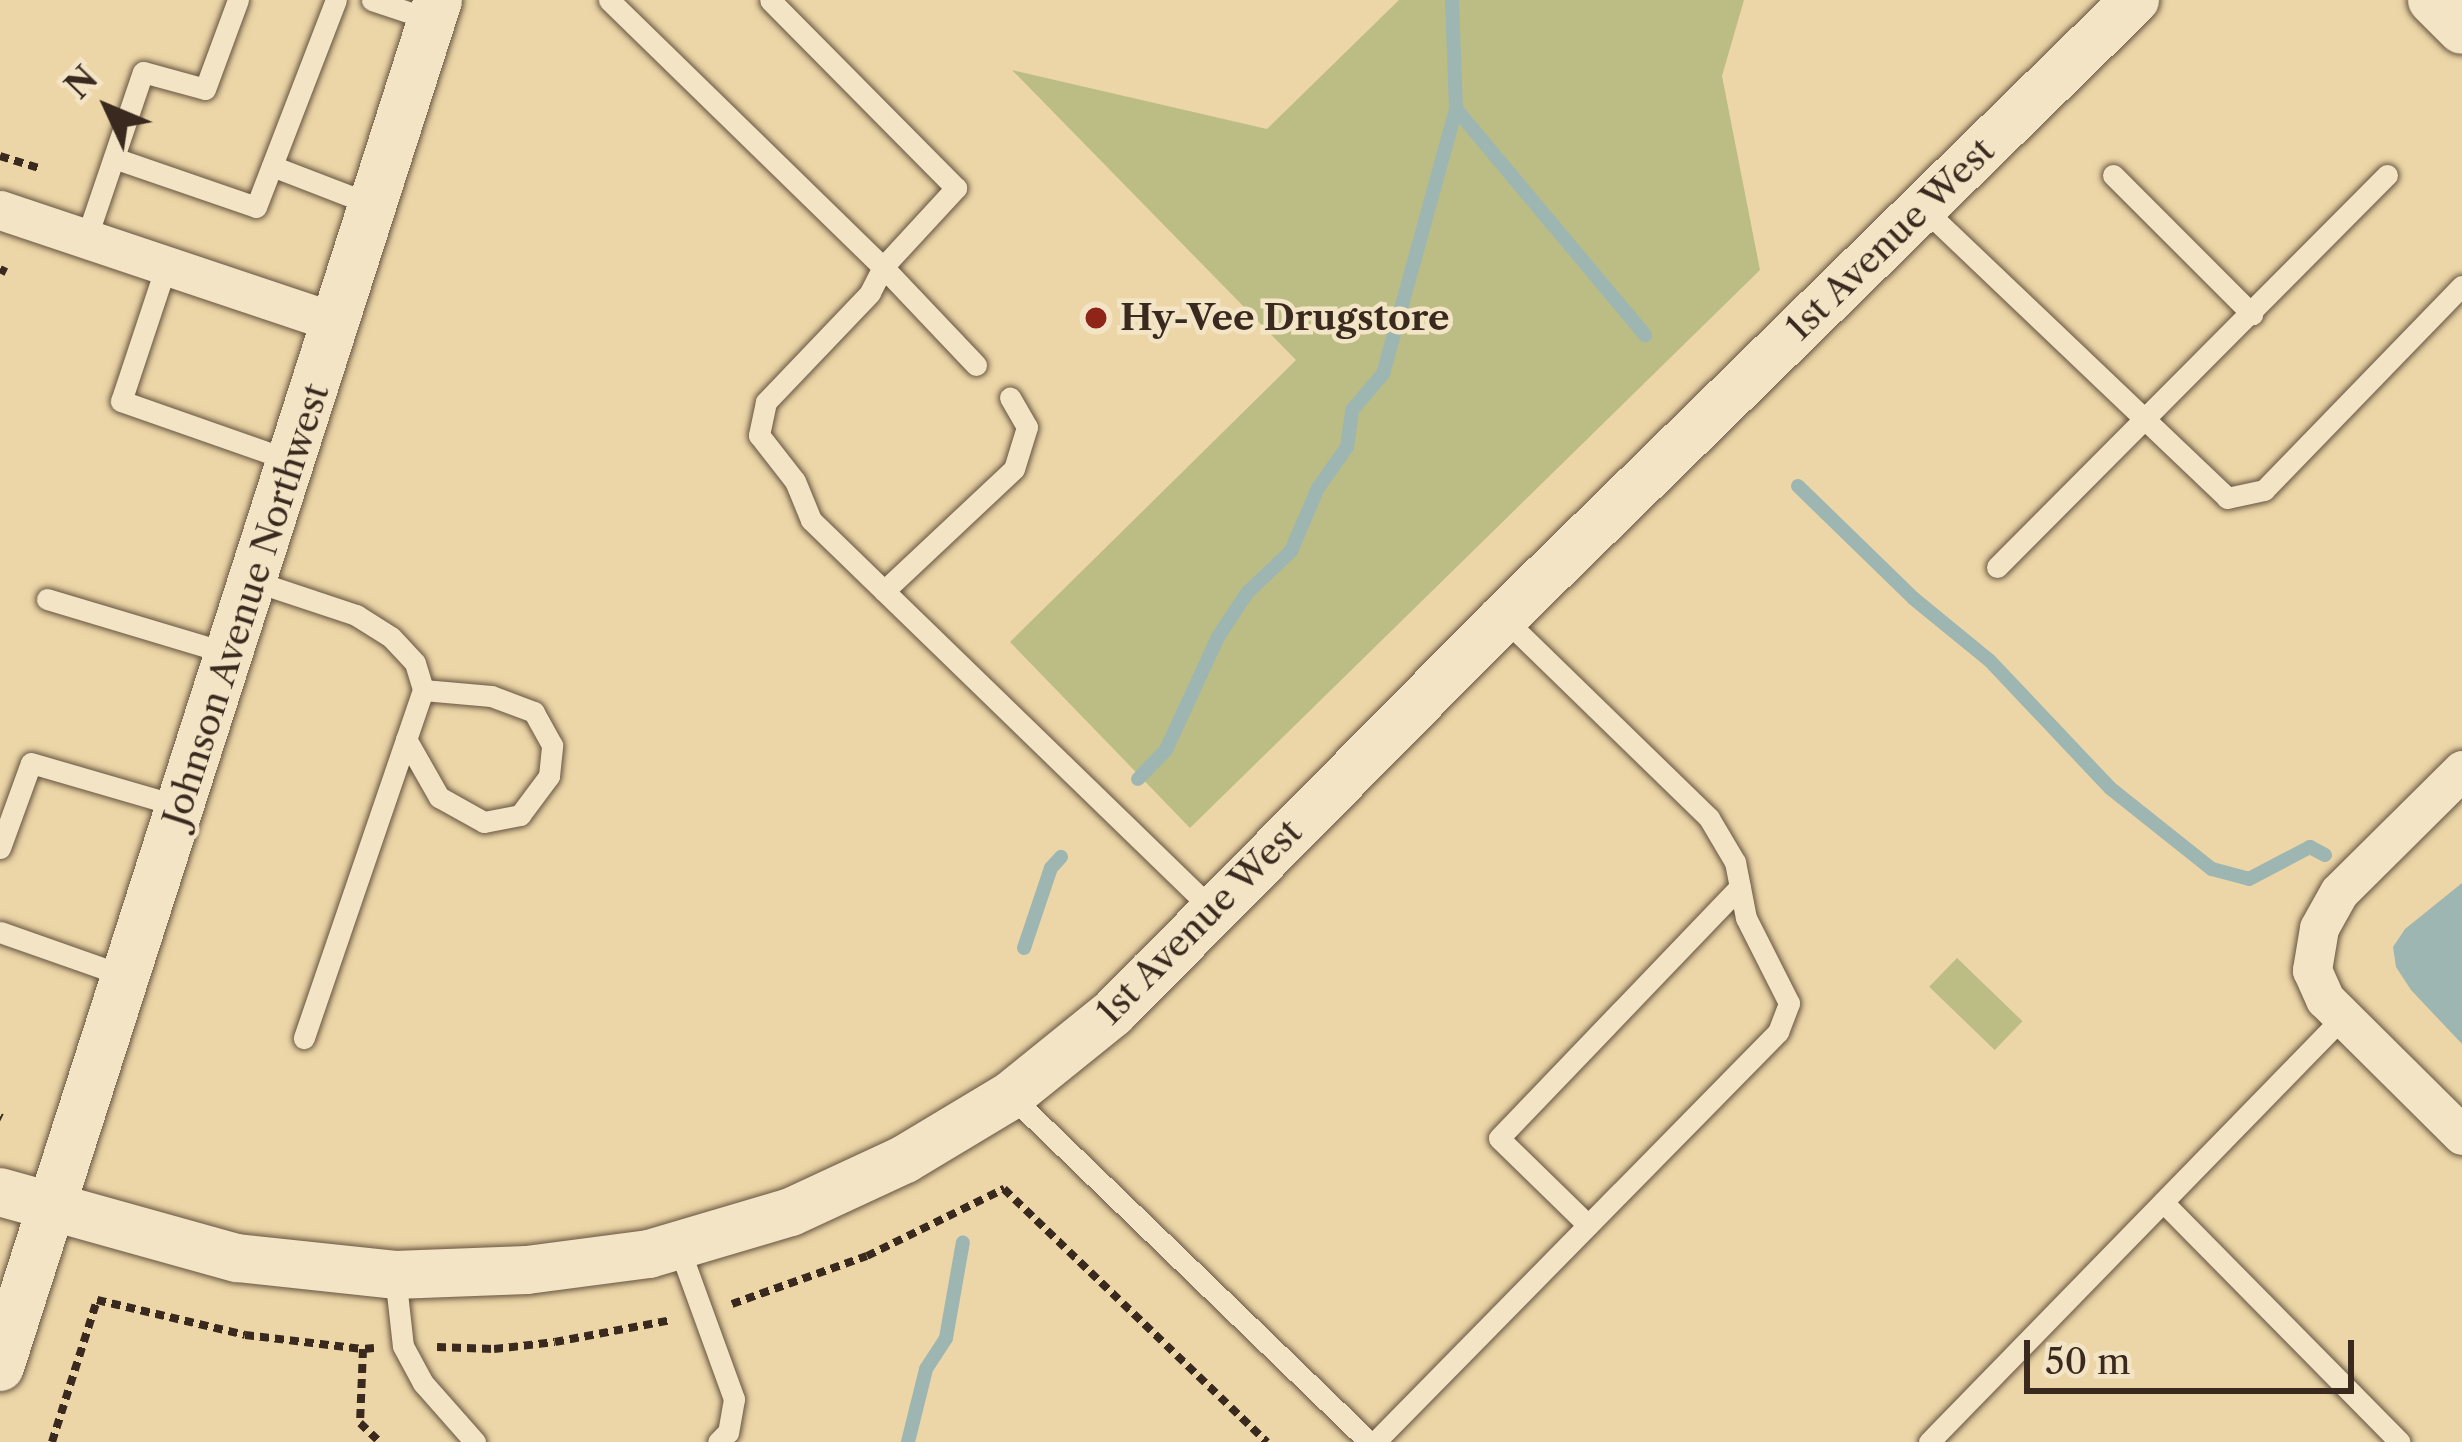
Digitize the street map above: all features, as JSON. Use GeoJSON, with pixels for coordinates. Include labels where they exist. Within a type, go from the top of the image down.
{"type":"FeatureCollection","features":[{"type":"Feature","properties":{"kind":"street","name":"1st Avenue West"},"geometry":{"type":"LineString","coordinates":[[0,1192],[237,1258],[395,1275],[527,1270],[678,1245],[791,1212],[904,1159],[1010,1096],[1113,1013],[1503,618],[2134,0]]}},
{"type":"Feature","properties":{"kind":"street"},"geometry":{"type":"LineString","coordinates":[[2432,0],[2462,30]]}},
{"type":"Feature","properties":{"kind":"street","name":"Johnson Avenue Northwest"},"geometry":{"type":"LineString","coordinates":[[0,1367],[435,10]]}},
{"type":"Feature","properties":{"kind":"street"},"geometry":{"type":"LineString","coordinates":[[0,210],[338,323]]}},
{"type":"Feature","properties":{"kind":"street"},"geometry":{"type":"LineString","coordinates":[[2462,770],[2339,892],[2319,928],[2312,970],[2325,999],[2462,1135]]}},
{"type":"Feature","properties":{"kind":"lane"},"geometry":{"type":"LineString","coordinates":[[86,238],[143,73],[205,89],[238,0]]}},
{"type":"Feature","properties":{"kind":"lane"},"geometry":{"type":"LineString","coordinates":[[114,158],[256,207],[336,0]]}},
{"type":"Feature","properties":{"kind":"lane"},"geometry":{"type":"LineString","coordinates":[[372,0],[435,10]]}},
{"type":"Feature","properties":{"kind":"lane"},"geometry":{"type":"LineString","coordinates":[[609,0],[883,267],[976,365]]}},
{"type":"Feature","properties":{"kind":"lane"},"geometry":{"type":"LineString","coordinates":[[770,0],[956,188],[883,267],[870,293],[766,402],[759,435],[795,481],[811,520],[1214,910]]}},
{"type":"Feature","properties":{"kind":"lane"},"geometry":{"type":"LineString","coordinates":[[272,166],[374,206]]}},
{"type":"Feature","properties":{"kind":"lane"},"geometry":{"type":"LineString","coordinates":[[2113,175],[2252,314]]}},
{"type":"Feature","properties":{"kind":"lane"},"geometry":{"type":"LineString","coordinates":[[1997,567],[2387,176]]}},
{"type":"Feature","properties":{"kind":"lane"},"geometry":{"type":"LineString","coordinates":[[1923,208],[2227,497],[2264,490],[2462,286]]}},
{"type":"Feature","properties":{"kind":"lane"},"geometry":{"type":"LineString","coordinates":[[166,266],[121,401],[293,461]]}},
{"type":"Feature","properties":{"kind":"lane"},"geometry":{"type":"LineString","coordinates":[[884,591],[1014,469],[1027,427],[1010,398]]}},
{"type":"Feature","properties":{"kind":"lane"},"geometry":{"type":"LineString","coordinates":[[254,581],[356,615],[391,637],[415,663],[423,690],[304,1038]]}},
{"type":"Feature","properties":{"kind":"lane"},"geometry":{"type":"LineString","coordinates":[[47,598],[230,654]]}},
{"type":"Feature","properties":{"kind":"lane"},"geometry":{"type":"LineString","coordinates":[[1010,1096],[1372,1442],[1778,1032],[1789,1003],[1746,918],[1735,862],[1709,818],[1503,618]]}},
{"type":"Feature","properties":{"kind":"lane"},"geometry":{"type":"LineString","coordinates":[[406,739],[439,797],[484,822],[520,814],[549,776],[552,745],[534,712],[491,696],[423,690]]}},
{"type":"Feature","properties":{"kind":"lane"},"geometry":{"type":"LineString","coordinates":[[0,848],[31,763],[181,806]]}},
{"type":"Feature","properties":{"kind":"lane"},"geometry":{"type":"LineString","coordinates":[[1588,1226],[1499,1138],[1740,887]]}},
{"type":"Feature","properties":{"kind":"lane"},"geometry":{"type":"LineString","coordinates":[[0,932],[126,976]]}},
{"type":"Feature","properties":{"kind":"lane"},"geometry":{"type":"LineString","coordinates":[[1929,1442],[2343,1017]]}},
{"type":"Feature","properties":{"kind":"lane"},"geometry":{"type":"LineString","coordinates":[[2163,1202],[2400,1442]]}},
{"type":"Feature","properties":{"kind":"lane"},"geometry":{"type":"LineString","coordinates":[[678,1245],[734,1399],[728,1432],[718,1442]]}},
{"type":"Feature","properties":{"kind":"lane"},"geometry":{"type":"LineString","coordinates":[[395,1275],[403,1346],[423,1383],[476,1442]]}},
{"type":"Feature","properties":{"kind":"path"},"geometry":{"type":"LineString","coordinates":[[0,156],[42,169]]}},
{"type":"Feature","properties":{"kind":"path"},"geometry":{"type":"LineString","coordinates":[[52,1442],[97,1300],[245,1334],[363,1349],[494,1349],[619,1332],[814,1279],[1004,1189],[1267,1442]]}},
{"type":"Feature","properties":{"kind":"path"},"geometry":{"type":"LineString","coordinates":[[363,1349],[360,1423],[380,1442]]}},
{"type":"Feature","properties":{"kind":"green space"},"geometry":{"type":"Polygon","coordinates":[[[1399,0],[1744,0],[1722,76],[1760,270],[1190,828],[1010,642],[1296,360],[1012,70],[1267,129],[1399,0]]]}},
{"type":"Feature","properties":{"kind":"green space"},"geometry":{"type":"Polygon","coordinates":[[[1957,958],[2022,1021],[1995,1050],[1929,987],[1957,958]]]}},
{"type":"Feature","properties":{"kind":"water"},"geometry":{"type":"Polygon","coordinates":[[[2462,883],[2462,1044],[2411,990],[2396,967],[2393,947],[2405,929],[2462,883]]]}},
{"type":"Feature","properties":{"kind":"waterway"},"geometry":{"type":"LineString","coordinates":[[1138,779],[1166,750],[1218,637],[1247,593],[1291,551],[1318,488],[1347,447],[1352,410],[1383,374],[1456,109],[1452,0]]}},
{"type":"Feature","properties":{"kind":"waterway"},"geometry":{"type":"LineString","coordinates":[[1456,109],[1645,335]]}},
{"type":"Feature","properties":{"kind":"waterway"},"geometry":{"type":"LineString","coordinates":[[1798,486],[1913,598],[1990,661],[2110,788],[2212,869],[2249,879],[2310,847],[2325,855]]}},
{"type":"Feature","properties":{"kind":"waterway"},"geometry":{"type":"LineString","coordinates":[[1024,948],[1051,868],[1061,857]]}},
{"type":"Feature","properties":{"kind":"waterway"},"geometry":{"type":"LineString","coordinates":[[908,1442],[926,1369],[946,1338],[963,1242]]}},
{"type":"Feature","properties":{"kind":"place","name":"Hy-Vee Drugstore"},"geometry":{"type":"Point","coordinates":[1096,318]}}]}
